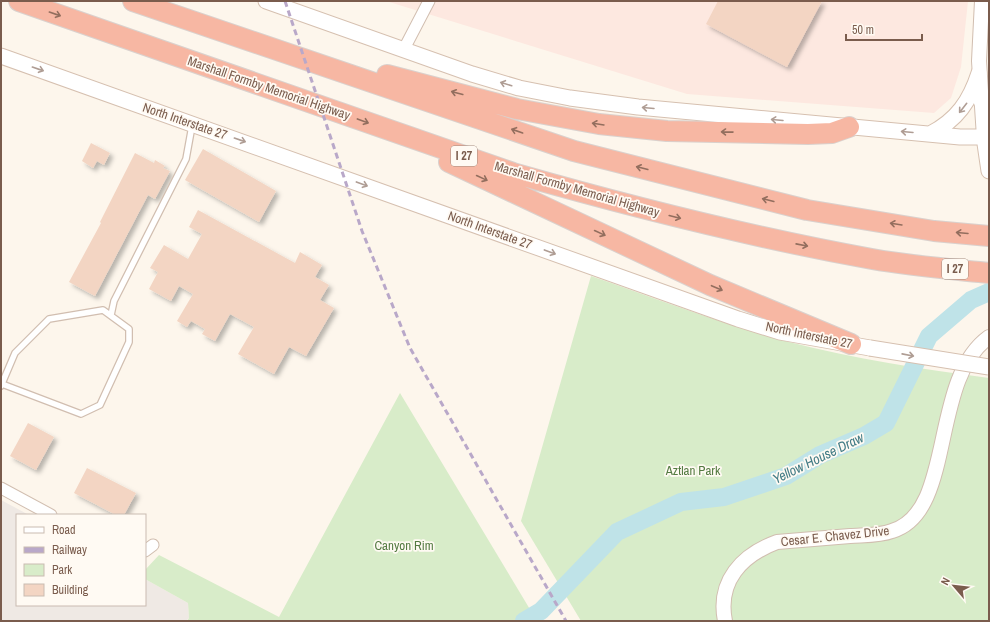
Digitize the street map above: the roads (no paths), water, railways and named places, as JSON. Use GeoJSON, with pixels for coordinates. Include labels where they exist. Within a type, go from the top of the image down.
{"type":"FeatureCollection","features":[{"type":"Feature","properties":{"kind":"highway","name":"Marshall Formby Memorial Highway"},"geometry":{"type":"LineString","coordinates":[[19,1],[513,173],[644,209],[769,238],[874,259],[989,273]]}},
{"type":"Feature","properties":{"kind":"highway"},"geometry":{"type":"LineString","coordinates":[[133,1],[574,151],[807,210],[934,231],[989,236]]}},
{"type":"Feature","properties":{"kind":"highway"},"geometry":{"type":"LineString","coordinates":[[215,29],[517,109],[599,124],[667,131],[808,134],[832,132],[849,127]]}},
{"type":"Feature","properties":{"kind":"highway"},"geometry":{"type":"LineString","coordinates":[[398,134],[473,174],[710,285],[860,346]]}},
{"type":"Feature","properties":{"kind":"main road"},"geometry":{"type":"LineString","coordinates":[[266,1],[472,74],[519,88],[570,98],[638,107],[849,127],[987,137],[989,171]]}},
{"type":"Feature","properties":{"kind":"main road","name":"North Interstate 27"},"geometry":{"type":"LineString","coordinates":[[1,56],[738,319],[780,332],[989,367]]}},
{"type":"Feature","properties":{"kind":"main road"},"geometry":{"type":"LineString","coordinates":[[930,134],[940,129],[963,108],[974,91],[979,73]]}},
{"type":"Feature","properties":{"kind":"street"},"geometry":{"type":"LineString","coordinates":[[404,49],[429,1]]}},
{"type":"Feature","properties":{"kind":"street"},"geometry":{"type":"LineString","coordinates":[[982,1],[984,28],[979,73],[985,106],[987,137]]}},
{"type":"Feature","properties":{"kind":"street","name":"Cesar E. Chavez Drive"},"geometry":{"type":"LineString","coordinates":[[725,621],[724,599],[730,577],[737,567],[750,555],[761,548],[777,542],[875,534],[893,531],[907,523],[920,510],[928,496],[953,392],[960,373],[970,355],[989,337]]}},
{"type":"Feature","properties":{"kind":"street"},"geometry":{"type":"LineString","coordinates":[[1,488],[49,514]]}},
{"type":"Feature","properties":{"kind":"lane"},"geometry":{"type":"LineString","coordinates":[[111,315],[114,301],[186,158],[192,123]]}},
{"type":"Feature","properties":{"kind":"lane"},"geometry":{"type":"LineString","coordinates":[[103,310],[129,329],[129,342],[100,405],[81,414],[1,385],[15,353],[49,319],[103,310]]}},
{"type":"Feature","properties":{"kind":"waterway","name":"Yellow House Draw"},"geometry":{"type":"LineString","coordinates":[[524,621],[541,611],[617,532],[681,502],[724,497],[786,476],[820,455],[864,436],[886,423],[929,336],[971,300],[989,292]]}},
{"type":"Feature","properties":{"kind":"railway"},"geometry":{"type":"LineString","coordinates":[[285,1],[362,231],[410,348],[566,621]]}},
{"type":"Feature","properties":{"kind":"park label","name":"Aztlan Park"},"geometry":{"type":"Point","coordinates":[693,470]}},
{"type":"Feature","properties":{"kind":"park label","name":"Canyon Rim"},"geometry":{"type":"Point","coordinates":[404,545]}}]}
